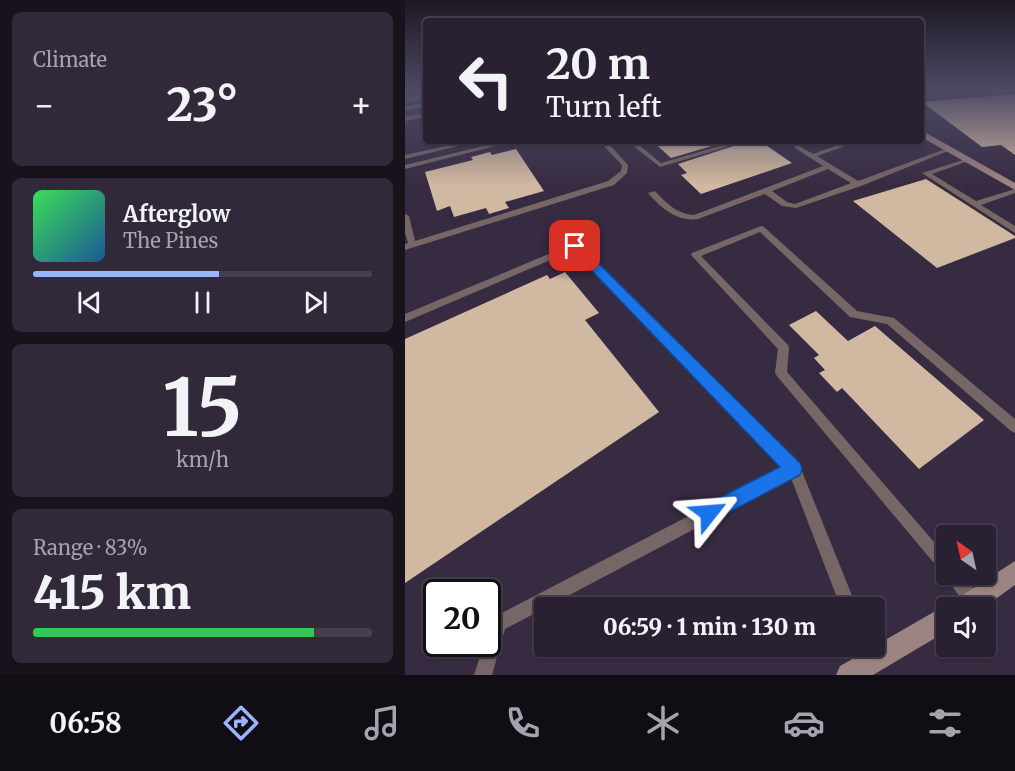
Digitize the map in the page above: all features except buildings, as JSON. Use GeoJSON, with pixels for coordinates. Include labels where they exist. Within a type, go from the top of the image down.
{"type":"FeatureCollection","features":[{"type":"Feature","properties":{"kind":"street"},"geometry":{"type":"LineString","coordinates":[[924,135],[1015,189]]}},
{"type":"Feature","properties":{"kind":"street"},"geometry":{"type":"LineString","coordinates":[[978,597],[1015,572]]}},
{"type":"Feature","properties":{"kind":"street"},"geometry":{"type":"LineString","coordinates":[[860,662],[936,623]]}},
{"type":"Feature","properties":{"kind":"lane"},"geometry":{"type":"LineString","coordinates":[[405,157],[455,146],[454,144]]}},
{"type":"Feature","properties":{"kind":"lane"},"geometry":{"type":"LineString","coordinates":[[405,167],[500,144]]}},
{"type":"Feature","properties":{"kind":"lane"},"geometry":{"type":"LineString","coordinates":[[405,216],[409,246],[611,183],[625,172],[625,165],[605,144]]}},
{"type":"Feature","properties":{"kind":"lane"},"geometry":{"type":"LineString","coordinates":[[634,144],[660,165],[734,144]]}},
{"type":"Feature","properties":{"kind":"lane"},"geometry":{"type":"LineString","coordinates":[[811,156],[847,144]]}},
{"type":"Feature","properties":{"kind":"lane"},"geometry":{"type":"LineString","coordinates":[[797,147],[858,184]]}},
{"type":"Feature","properties":{"kind":"lane"},"geometry":{"type":"LineString","coordinates":[[766,191],[785,204],[796,206],[950,149]]}},
{"type":"Feature","properties":{"kind":"lane"},"geometry":{"type":"LineString","coordinates":[[968,160],[926,173],[1015,231]]}},
{"type":"Feature","properties":{"kind":"lane"},"geometry":{"type":"LineString","coordinates":[[652,193],[672,213],[685,218],[695,217],[828,166]]}},
{"type":"Feature","properties":{"kind":"lane"},"geometry":{"type":"LineString","coordinates":[[975,204],[1015,189]]}},
{"type":"Feature","properties":{"kind":"lane"},"geometry":{"type":"LineString","coordinates":[[936,556],[781,373],[784,348],[695,255],[761,229],[854,314],[890,321],[1015,428]]}},
{"type":"Feature","properties":{"kind":"lane"},"geometry":{"type":"LineString","coordinates":[[405,318],[575,246],[794,469],[845,597]]}},
{"type":"Feature","properties":{"kind":"lane"},"geometry":{"type":"LineString","coordinates":[[483,675],[498,624],[794,469]]}},
{"type":"Feature","properties":{"kind":"route"},"geometry":{"type":"LineString","coordinates":[[575,246],[794,469],[709,513]]}}]}
